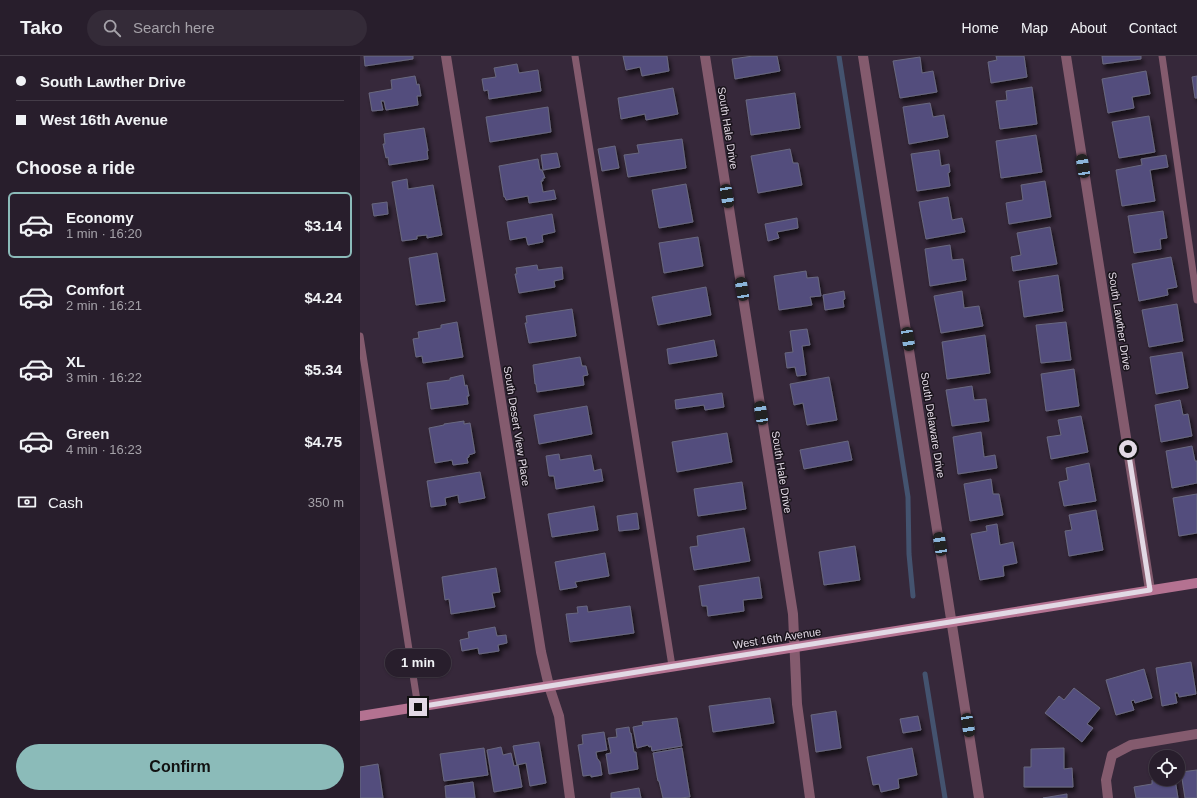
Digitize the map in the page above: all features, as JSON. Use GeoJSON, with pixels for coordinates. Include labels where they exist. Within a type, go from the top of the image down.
{"type":"FeatureCollection","features":[{"type":"Feature","properties":{"kind":"street","name":"South Desert View Place"},"geometry":{"type":"LineString","coordinates":[[446,56],[540,644],[549,686],[558,716],[570,798]]}},
{"type":"Feature","properties":{"kind":"street","name":"South Hale Drive"},"geometry":{"type":"LineString","coordinates":[[705,56],[793,614],[797,704],[810,798]]}},
{"type":"Feature","properties":{"kind":"street","name":"South Delaware Drive"},"geometry":{"type":"LineString","coordinates":[[863,56],[979,798]]}},
{"type":"Feature","properties":{"kind":"street","name":"South Lawther Drive"},"geometry":{"type":"LineString","coordinates":[[1066,56],[1150,590]]}},
{"type":"Feature","properties":{"kind":"street","name":"West 16th Avenue"},"geometry":{"type":"LineString","coordinates":[[360,716],[952,623],[1197,582]]}},
{"type":"Feature","properties":{"kind":"street"},"geometry":{"type":"LineString","coordinates":[[1108,798],[1106,780],[1112,756],[1131,745],[1197,734]]}},
{"type":"Feature","properties":{"kind":"lane"},"geometry":{"type":"LineString","coordinates":[[575,56],[672,666]]}},
{"type":"Feature","properties":{"kind":"lane"},"geometry":{"type":"LineString","coordinates":[[1162,56],[1197,300]]}},
{"type":"Feature","properties":{"kind":"lane"},"geometry":{"type":"LineString","coordinates":[[360,336],[418,707]]}},
{"type":"Feature","properties":{"kind":"building"},"geometry":{"type":"Polygon","coordinates":[[[364,56],[413,56],[413,59],[365,66],[364,56]]]}},
{"type":"Feature","properties":{"kind":"building"},"geometry":{"type":"Polygon","coordinates":[[[623,56],[667,56],[669,71],[642,76],[640,67],[626,70],[623,56]]]}},
{"type":"Feature","properties":{"kind":"building"},"geometry":{"type":"Polygon","coordinates":[[[753,56],[777,56],[780,71],[735,79],[732,59],[753,56]]]}},
{"type":"Feature","properties":{"kind":"building"},"geometry":{"type":"Polygon","coordinates":[[[996,56],[1024,56],[1027,77],[991,83],[988,62],[997,60],[996,56]]]}},
{"type":"Feature","properties":{"kind":"building"},"geometry":{"type":"Polygon","coordinates":[[[1102,56],[1141,56],[1141,59],[1103,64],[1102,56]]]}},
{"type":"Feature","properties":{"kind":"building"},"geometry":{"type":"Polygon","coordinates":[[[920,57],[922,73],[933,71],[937,92],[900,98],[893,61],[920,57]]]}},
{"type":"Feature","properties":{"kind":"building"},"geometry":{"type":"Polygon","coordinates":[[[517,64],[519,73],[538,70],[541,91],[489,99],[488,90],[484,91],[482,79],[496,77],[494,68],[517,64]]]}},
{"type":"Feature","properties":{"kind":"building"},"geometry":{"type":"Polygon","coordinates":[[[1146,71],[1150,94],[1132,97],[1134,108],[1108,113],[1102,79],[1146,71]]]}},
{"type":"Feature","properties":{"kind":"building"},"geometry":{"type":"Polygon","coordinates":[[[415,76],[417,85],[419,84],[421,96],[417,96],[418,105],[386,110],[384,101],[381,101],[383,110],[372,111],[369,93],[392,89],[391,80],[415,76]]]}},
{"type":"Feature","properties":{"kind":"building"},"geometry":{"type":"Polygon","coordinates":[[[1197,76],[1197,98],[1195,98],[1192,77],[1197,76]]]}},
{"type":"Feature","properties":{"kind":"building"},"geometry":{"type":"Polygon","coordinates":[[[1032,87],[1037,124],[1000,129],[996,101],[1007,100],[1006,91],[1032,87]]]}},
{"type":"Feature","properties":{"kind":"building"},"geometry":{"type":"Polygon","coordinates":[[[673,88],[678,114],[646,120],[645,114],[621,119],[618,98],[673,88]]]}},
{"type":"Feature","properties":{"kind":"building"},"geometry":{"type":"Polygon","coordinates":[[[795,93],[800,128],[751,135],[746,100],[795,93]]]}},
{"type":"Feature","properties":{"kind":"building"},"geometry":{"type":"Polygon","coordinates":[[[930,103],[933,117],[944,115],[948,137],[909,144],[903,107],[930,103]]]}},
{"type":"Feature","properties":{"kind":"building"},"geometry":{"type":"Polygon","coordinates":[[[548,107],[551,132],[490,142],[486,117],[548,107]]]}},
{"type":"Feature","properties":{"kind":"building"},"geometry":{"type":"Polygon","coordinates":[[[1149,116],[1155,152],[1119,158],[1112,122],[1149,116]]]}},
{"type":"Feature","properties":{"kind":"building"},"geometry":{"type":"Polygon","coordinates":[[[424,128],[428,159],[389,165],[388,157],[386,158],[383,144],[385,144],[384,134],[424,128]]]}},
{"type":"Feature","properties":{"kind":"building"},"geometry":{"type":"Polygon","coordinates":[[[1036,135],[1042,172],[1001,178],[996,141],[1036,135]]]}},
{"type":"Feature","properties":{"kind":"building"},"geometry":{"type":"Polygon","coordinates":[[[682,139],[686,168],[628,177],[624,155],[639,153],[637,145],[682,139]]]}},
{"type":"Feature","properties":{"kind":"building"},"geometry":{"type":"Polygon","coordinates":[[[615,146],[619,168],[602,171],[598,149],[615,146]]]}},
{"type":"Feature","properties":{"kind":"building"},"geometry":{"type":"Polygon","coordinates":[[[790,149],[793,163],[798,163],[802,185],[758,193],[751,156],[790,149]]]}},
{"type":"Feature","properties":{"kind":"building"},"geometry":{"type":"Polygon","coordinates":[[[939,150],[941,166],[949,164],[950,172],[948,173],[950,186],[917,191],[911,154],[939,150]]]}},
{"type":"Feature","properties":{"kind":"building"},"geometry":{"type":"Polygon","coordinates":[[[557,153],[560,167],[543,170],[541,155],[557,153]]]}},
{"type":"Feature","properties":{"kind":"building"},"geometry":{"type":"Polygon","coordinates":[[[1166,155],[1168,167],[1150,170],[1155,201],[1122,206],[1116,170],[1142,165],[1141,159],[1166,155]]]}},
{"type":"Feature","properties":{"kind":"building"},"geometry":{"type":"Polygon","coordinates":[[[538,159],[540,170],[542,170],[545,178],[541,181],[543,192],[554,190],[556,199],[529,203],[528,196],[506,200],[504,197],[499,166],[538,159]]]}},
{"type":"Feature","properties":{"kind":"building"},"geometry":{"type":"Polygon","coordinates":[[[407,179],[408,189],[433,185],[442,235],[427,238],[427,235],[417,236],[417,239],[402,241],[392,182],[407,179]]]}},
{"type":"Feature","properties":{"kind":"building"},"geometry":{"type":"Polygon","coordinates":[[[1045,181],[1051,217],[1009,224],[1006,203],[1023,200],[1021,185],[1045,181]]]}},
{"type":"Feature","properties":{"kind":"building"},"geometry":{"type":"Polygon","coordinates":[[[686,184],[693,222],[659,228],[652,190],[686,184]]]}},
{"type":"Feature","properties":{"kind":"building"},"geometry":{"type":"Polygon","coordinates":[[[948,197],[952,220],[962,218],[965,232],[926,239],[919,202],[948,197]]]}},
{"type":"Feature","properties":{"kind":"building"},"geometry":{"type":"Polygon","coordinates":[[[387,202],[388,214],[374,216],[372,204],[387,202]]]}},
{"type":"Feature","properties":{"kind":"building"},"geometry":{"type":"Polygon","coordinates":[[[1163,211],[1167,238],[1160,239],[1161,249],[1134,253],[1128,216],[1163,211]]]}},
{"type":"Feature","properties":{"kind":"building"},"geometry":{"type":"Polygon","coordinates":[[[552,214],[555,232],[542,235],[543,242],[528,245],[526,237],[510,240],[507,222],[552,214]]]}},
{"type":"Feature","properties":{"kind":"building"},"geometry":{"type":"Polygon","coordinates":[[[797,218],[798,228],[777,232],[779,238],[768,241],[765,224],[797,218]]]}},
{"type":"Feature","properties":{"kind":"building"},"geometry":{"type":"Polygon","coordinates":[[[1050,227],[1057,264],[1013,271],[1011,257],[1021,255],[1017,233],[1050,227]]]}},
{"type":"Feature","properties":{"kind":"building"},"geometry":{"type":"Polygon","coordinates":[[[698,237],[703,266],[664,273],[659,243],[698,237]]]}},
{"type":"Feature","properties":{"kind":"building"},"geometry":{"type":"Polygon","coordinates":[[[950,245],[952,260],[963,259],[966,280],[930,286],[925,249],[950,245]]]}},
{"type":"Feature","properties":{"kind":"building"},"geometry":{"type":"Polygon","coordinates":[[[437,253],[445,301],[416,305],[409,258],[437,253]]]}},
{"type":"Feature","properties":{"kind":"building"},"geometry":{"type":"Polygon","coordinates":[[[1171,257],[1177,287],[1167,289],[1168,295],[1139,301],[1132,264],[1171,257]]]}},
{"type":"Feature","properties":{"kind":"building"},"geometry":{"type":"Polygon","coordinates":[[[537,265],[538,270],[562,267],[563,279],[554,281],[555,287],[519,293],[515,274],[517,274],[516,268],[537,265]]]}},
{"type":"Feature","properties":{"kind":"building"},"geometry":{"type":"Polygon","coordinates":[[[806,271],[807,278],[818,277],[821,296],[810,297],[812,305],[779,310],[774,276],[806,271]]]}},
{"type":"Feature","properties":{"kind":"building"},"geometry":{"type":"Polygon","coordinates":[[[1058,275],[1063,311],[1024,317],[1019,281],[1058,275]]]}},
{"type":"Feature","properties":{"kind":"building"},"geometry":{"type":"Polygon","coordinates":[[[706,287],[711,315],[658,325],[652,297],[706,287]]]}},
{"type":"Feature","properties":{"kind":"building"},"geometry":{"type":"Polygon","coordinates":[[[844,291],[844,307],[825,310],[823,295],[844,291]]]}},
{"type":"Feature","properties":{"kind":"building"},"geometry":{"type":"Polygon","coordinates":[[[962,291],[964,308],[979,306],[983,326],[941,333],[934,296],[962,291]]]}},
{"type":"Feature","properties":{"kind":"building"},"geometry":{"type":"Polygon","coordinates":[[[1177,304],[1183,341],[1149,347],[1142,310],[1177,304]]]}},
{"type":"Feature","properties":{"kind":"building"},"geometry":{"type":"Polygon","coordinates":[[[572,309],[576,336],[529,343],[525,323],[527,323],[526,316],[572,309]]]}},
{"type":"Feature","properties":{"kind":"building"},"geometry":{"type":"Polygon","coordinates":[[[457,322],[463,357],[423,363],[422,356],[416,357],[413,339],[419,338],[418,332],[441,328],[441,325],[457,322]]]}},
{"type":"Feature","properties":{"kind":"building"},"geometry":{"type":"Polygon","coordinates":[[[1066,322],[1071,360],[1041,363],[1036,325],[1066,322]]]}},
{"type":"Feature","properties":{"kind":"building"},"geometry":{"type":"Polygon","coordinates":[[[807,329],[810,345],[802,346],[806,375],[797,376],[795,367],[787,368],[785,353],[793,352],[790,331],[807,329]]]}},
{"type":"Feature","properties":{"kind":"building"},"geometry":{"type":"Polygon","coordinates":[[[985,335],[990,373],[947,379],[942,342],[985,335]]]}},
{"type":"Feature","properties":{"kind":"building"},"geometry":{"type":"Polygon","coordinates":[[[714,340],[717,356],[669,364],[667,349],[714,340]]]}},
{"type":"Feature","properties":{"kind":"building"},"geometry":{"type":"Polygon","coordinates":[[[1182,352],[1188,388],[1156,394],[1150,357],[1182,352]]]}},
{"type":"Feature","properties":{"kind":"building"},"geometry":{"type":"Polygon","coordinates":[[[580,357],[582,366],[586,366],[588,375],[583,376],[584,385],[537,392],[533,365],[580,357]]]}},
{"type":"Feature","properties":{"kind":"building"},"geometry":{"type":"Polygon","coordinates":[[[1074,369],[1079,406],[1046,411],[1041,374],[1074,369]]]}},
{"type":"Feature","properties":{"kind":"building"},"geometry":{"type":"Polygon","coordinates":[[[463,375],[469,396],[467,396],[468,404],[431,409],[427,383],[450,380],[450,378],[463,375]]]}},
{"type":"Feature","properties":{"kind":"building"},"geometry":{"type":"Polygon","coordinates":[[[829,377],[837,420],[807,425],[803,403],[794,405],[790,384],[829,377]]]}},
{"type":"Feature","properties":{"kind":"building"},"geometry":{"type":"Polygon","coordinates":[[[972,386],[974,400],[986,399],[989,421],[952,426],[946,390],[972,386]]]}},
{"type":"Feature","properties":{"kind":"building"},"geometry":{"type":"Polygon","coordinates":[[[722,393],[724,407],[705,410],[704,405],[676,409],[675,400],[722,393]]]}},
{"type":"Feature","properties":{"kind":"building"},"geometry":{"type":"Polygon","coordinates":[[[1180,400],[1183,415],[1188,414],[1192,436],[1161,442],[1155,405],[1180,400]]]}},
{"type":"Feature","properties":{"kind":"building"},"geometry":{"type":"Polygon","coordinates":[[[587,406],[592,434],[539,444],[534,415],[587,406]]]}},
{"type":"Feature","properties":{"kind":"building"},"geometry":{"type":"Polygon","coordinates":[[[1081,416],[1088,452],[1051,459],[1047,437],[1061,435],[1058,420],[1081,416]]]}},
{"type":"Feature","properties":{"kind":"building"},"geometry":{"type":"Polygon","coordinates":[[[464,421],[464,424],[470,423],[475,453],[469,455],[467,458],[468,463],[453,465],[452,460],[435,463],[429,428],[464,421]]]}},
{"type":"Feature","properties":{"kind":"building"},"geometry":{"type":"Polygon","coordinates":[[[981,432],[984,457],[995,455],[997,468],[958,474],[953,437],[981,432]]]}},
{"type":"Feature","properties":{"kind":"building"},"geometry":{"type":"Polygon","coordinates":[[[727,433],[732,462],[677,472],[672,442],[727,433]]]}},
{"type":"Feature","properties":{"kind":"building"},"geometry":{"type":"Polygon","coordinates":[[[848,441],[852,460],[804,469],[800,450],[848,441]]]}},
{"type":"Feature","properties":{"kind":"building"},"geometry":{"type":"Polygon","coordinates":[[[1192,446],[1195,461],[1197,461],[1197,483],[1172,488],[1166,451],[1192,446]]]}},
{"type":"Feature","properties":{"kind":"building"},"geometry":{"type":"Polygon","coordinates":[[[559,454],[560,460],[591,455],[594,471],[601,469],[603,481],[556,489],[554,476],[549,476],[546,456],[559,454]]]}},
{"type":"Feature","properties":{"kind":"building"},"geometry":{"type":"Polygon","coordinates":[[[1089,463],[1096,501],[1064,506],[1059,482],[1068,480],[1066,468],[1089,463]]]}},
{"type":"Feature","properties":{"kind":"building"},"geometry":{"type":"Polygon","coordinates":[[[480,472],[485,498],[459,503],[458,495],[445,498],[446,505],[431,507],[427,481],[480,472]]]}},
{"type":"Feature","properties":{"kind":"building"},"geometry":{"type":"Polygon","coordinates":[[[991,479],[993,494],[999,494],[1003,515],[970,521],[964,484],[991,479]]]}},
{"type":"Feature","properties":{"kind":"building"},"geometry":{"type":"Polygon","coordinates":[[[742,482],[746,509],[698,516],[694,489],[742,482]]]}},
{"type":"Feature","properties":{"kind":"building"},"geometry":{"type":"Polygon","coordinates":[[[1197,494],[1197,533],[1179,536],[1173,498],[1197,494]]]}},
{"type":"Feature","properties":{"kind":"building"},"geometry":{"type":"Polygon","coordinates":[[[594,506],[598,530],[552,537],[548,514],[594,506]]]}},
{"type":"Feature","properties":{"kind":"building"},"geometry":{"type":"Polygon","coordinates":[[[1096,510],[1103,550],[1069,556],[1065,531],[1072,530],[1069,515],[1096,510]]]}},
{"type":"Feature","properties":{"kind":"building"},"geometry":{"type":"Polygon","coordinates":[[[637,513],[639,529],[619,531],[617,516],[637,513]]]}},
{"type":"Feature","properties":{"kind":"building"},"geometry":{"type":"Polygon","coordinates":[[[997,524],[1000,545],[1013,542],[1017,563],[1003,566],[1004,576],[980,580],[971,534],[987,531],[986,526],[997,524]]]}},
{"type":"Feature","properties":{"kind":"building"},"geometry":{"type":"Polygon","coordinates":[[[744,528],[750,561],[694,570],[690,547],[698,546],[697,536],[744,528]]]}},
{"type":"Feature","properties":{"kind":"building"},"geometry":{"type":"Polygon","coordinates":[[[855,546],[860,580],[824,585],[819,552],[855,546]]]}},
{"type":"Feature","properties":{"kind":"building"},"geometry":{"type":"Polygon","coordinates":[[[605,553],[609,576],[575,582],[577,587],[560,590],[555,562],[605,553]]]}},
{"type":"Feature","properties":{"kind":"building"},"geometry":{"type":"Polygon","coordinates":[[[496,568],[500,592],[492,593],[495,607],[451,614],[449,599],[445,600],[442,577],[496,568]]]}},
{"type":"Feature","properties":{"kind":"building"},"geometry":{"type":"Polygon","coordinates":[[[759,577],[762,598],[743,600],[744,611],[708,616],[707,606],[702,606],[699,586],[759,577]]]}},
{"type":"Feature","properties":{"kind":"building"},"geometry":{"type":"Polygon","coordinates":[[[587,606],[588,612],[630,606],[634,633],[570,642],[566,614],[578,613],[577,607],[587,606]]]}},
{"type":"Feature","properties":{"kind":"building"},"geometry":{"type":"Polygon","coordinates":[[[495,627],[497,636],[506,635],[507,643],[498,645],[499,651],[479,654],[478,648],[462,651],[460,640],[469,638],[468,632],[495,627]]]}},
{"type":"Feature","properties":{"kind":"building"},"geometry":{"type":"Polygon","coordinates":[[[1191,662],[1196,694],[1179,697],[1178,693],[1175,693],[1177,703],[1162,706],[1156,668],[1191,662]]]}},
{"type":"Feature","properties":{"kind":"building"},"geometry":{"type":"Polygon","coordinates":[[[1144,669],[1152,698],[1135,703],[1134,700],[1131,701],[1134,710],[1116,715],[1106,680],[1144,669]]]}},
{"type":"Feature","properties":{"kind":"building"},"geometry":{"type":"Polygon","coordinates":[[[1074,688],[1100,708],[1087,724],[1093,728],[1082,742],[1045,713],[1059,696],[1064,700],[1074,688]]]}},
{"type":"Feature","properties":{"kind":"building"},"geometry":{"type":"Polygon","coordinates":[[[770,698],[774,723],[713,732],[709,706],[770,698]]]}},
{"type":"Feature","properties":{"kind":"building"},"geometry":{"type":"Polygon","coordinates":[[[836,711],[841,748],[816,752],[811,715],[836,711]]]}},
{"type":"Feature","properties":{"kind":"building"},"geometry":{"type":"Polygon","coordinates":[[[918,716],[921,730],[903,733],[900,719],[918,716]]]}},
{"type":"Feature","properties":{"kind":"building"},"geometry":{"type":"Polygon","coordinates":[[[677,718],[682,746],[652,751],[651,746],[649,747],[648,745],[637,748],[633,727],[643,725],[642,722],[677,718]]]}},
{"type":"Feature","properties":{"kind":"building"},"geometry":{"type":"Polygon","coordinates":[[[629,727],[634,752],[636,752],[638,769],[609,774],[606,754],[611,753],[608,738],[617,737],[616,729],[629,727]]]}},
{"type":"Feature","properties":{"kind":"building"},"geometry":{"type":"Polygon","coordinates":[[[604,732],[607,750],[596,752],[597,758],[600,762],[602,775],[591,777],[591,775],[583,776],[578,745],[583,744],[582,735],[604,732]]]}},
{"type":"Feature","properties":{"kind":"building"},"geometry":{"type":"Polygon","coordinates":[[[539,742],[546,783],[530,786],[526,763],[517,765],[513,746],[539,742]]]}},
{"type":"Feature","properties":{"kind":"building"},"geometry":{"type":"Polygon","coordinates":[[[501,747],[503,755],[511,753],[514,766],[518,765],[522,787],[494,792],[487,750],[501,747]]]}},
{"type":"Feature","properties":{"kind":"building"},"geometry":{"type":"Polygon","coordinates":[[[484,748],[488,775],[444,781],[440,754],[484,748]]]}},
{"type":"Feature","properties":{"kind":"building"},"geometry":{"type":"Polygon","coordinates":[[[682,748],[690,797],[663,798],[653,753],[682,748]]]}},
{"type":"Feature","properties":{"kind":"building"},"geometry":{"type":"Polygon","coordinates":[[[912,748],[917,775],[898,779],[899,788],[881,792],[879,784],[873,785],[867,757],[912,748]]]}},
{"type":"Feature","properties":{"kind":"building"},"geometry":{"type":"Polygon","coordinates":[[[1064,748],[1064,769],[1072,768],[1073,787],[1024,787],[1024,767],[1031,767],[1031,749],[1064,748]]]}},
{"type":"Feature","properties":{"kind":"building"},"geometry":{"type":"Polygon","coordinates":[[[378,764],[383,798],[360,798],[360,767],[378,764]]]}},
{"type":"Feature","properties":{"kind":"building"},"geometry":{"type":"Polygon","coordinates":[[[1197,770],[1197,798],[1185,798],[1183,786],[1185,786],[1185,772],[1197,770]]]}},
{"type":"Feature","properties":{"kind":"building"},"geometry":{"type":"Polygon","coordinates":[[[473,782],[475,798],[446,798],[445,786],[473,782]]]}},
{"type":"Feature","properties":{"kind":"building"},"geometry":{"type":"Polygon","coordinates":[[[1149,784],[1149,786],[1176,786],[1178,798],[1136,798],[1134,787],[1149,784]]]}},
{"type":"Feature","properties":{"kind":"building"},"geometry":{"type":"Polygon","coordinates":[[[639,788],[641,798],[611,798],[611,793],[639,788]]]}},
{"type":"Feature","properties":{"kind":"building"},"geometry":{"type":"Polygon","coordinates":[[[1067,794],[1067,798],[1043,798],[1067,794]]]}},
{"type":"Feature","properties":{"kind":"waterway"},"geometry":{"type":"LineString","coordinates":[[839,56],[908,497],[909,554],[913,596]]}},
{"type":"Feature","properties":{"kind":"waterway"},"geometry":{"type":"LineString","coordinates":[[925,674],[945,798]]}},
{"type":"Feature","properties":{"kind":"route"},"geometry":{"type":"LineString","coordinates":[[418,707],[1150,590],[1128,449]]}}]}
